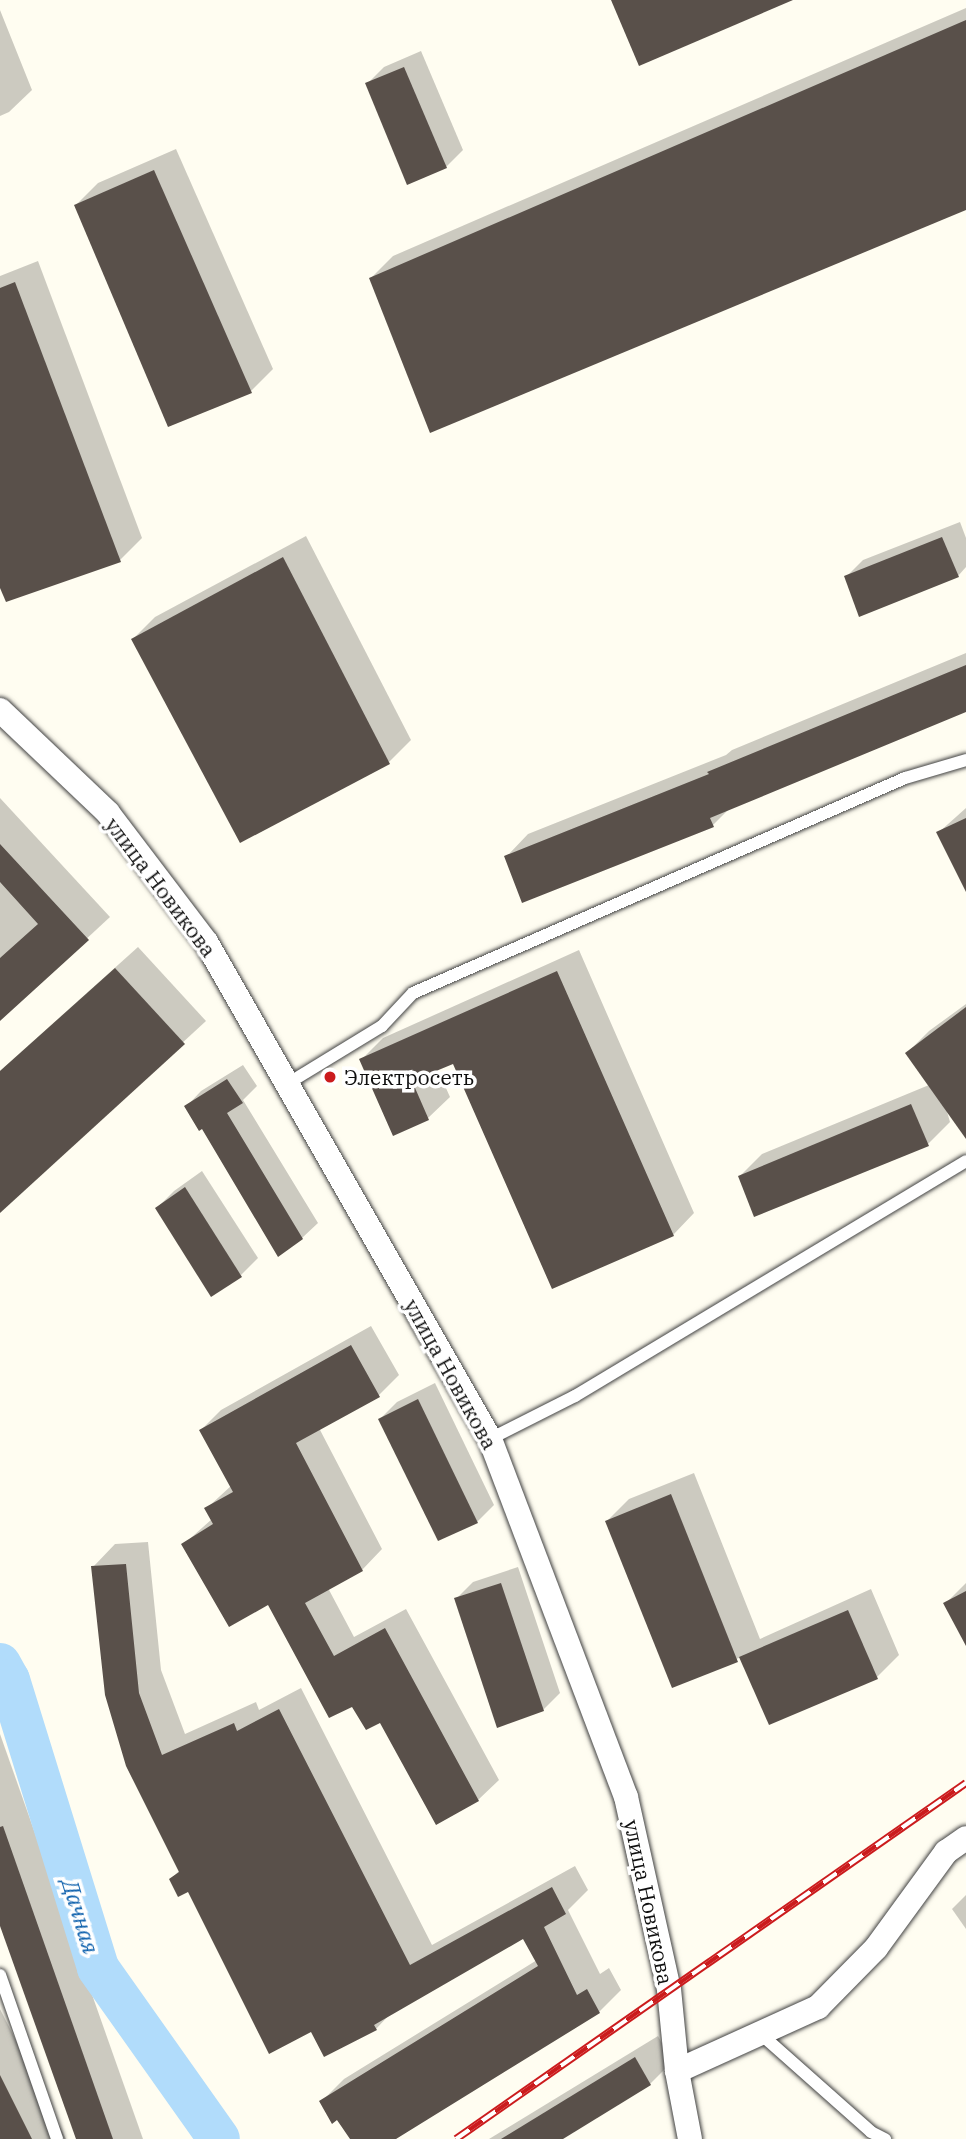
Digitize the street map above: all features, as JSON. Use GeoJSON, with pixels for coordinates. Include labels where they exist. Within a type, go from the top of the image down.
{"type":"FeatureCollection","features":[{"type":"Feature","properties":{"kind":"street","name":"улица Новикова"},"geometry":{"type":"LineString","coordinates":[[0,710],[108,813],[206,942],[490,1439],[626,1797],[669,1989],[677,2071],[690,2139]]}},
{"type":"Feature","properties":{"kind":"street"},"geometry":{"type":"LineString","coordinates":[[677,2071],[818,2007],[876,1948],[946,1852],[966,1838]]}},
{"type":"Feature","properties":{"kind":"lane"},"geometry":{"type":"LineString","coordinates":[[287,1084],[382,1026],[413,993],[905,778],[966,760]]}},
{"type":"Feature","properties":{"kind":"lane"},"geometry":{"type":"LineString","coordinates":[[490,1439],[575,1396],[966,1161]]}},
{"type":"Feature","properties":{"kind":"lane"},"geometry":{"type":"LineString","coordinates":[[0,1975],[57,2139]]}},
{"type":"Feature","properties":{"kind":"lane"},"geometry":{"type":"LineString","coordinates":[[677,2071],[763,2036],[870,2132],[885,2139]]}},
{"type":"Feature","properties":{"kind":"building"},"geometry":{"type":"Polygon","coordinates":[[[611,0],[793,0],[639,66],[611,0]]]}},
{"type":"Feature","properties":{"kind":"building"},"geometry":{"type":"Polygon","coordinates":[[[966,20],[966,210],[430,433],[369,278],[966,20]]]}},
{"type":"Feature","properties":{"kind":"building"},"geometry":{"type":"Polygon","coordinates":[[[404,67],[447,168],[407,185],[365,83],[404,67]]]}},
{"type":"Feature","properties":{"kind":"building"},"geometry":{"type":"Polygon","coordinates":[[[154,170],[252,393],[168,427],[74,205],[154,170]]]}},
{"type":"Feature","properties":{"kind":"building"},"geometry":{"type":"Polygon","coordinates":[[[15,282],[121,562],[6,602],[0,588],[0,288],[15,282]]]}},
{"type":"Feature","properties":{"kind":"building"},"geometry":{"type":"Polygon","coordinates":[[[942,537],[959,577],[859,617],[844,576],[942,537]]]}},
{"type":"Feature","properties":{"kind":"building"},"geometry":{"type":"Polygon","coordinates":[[[283,557],[390,764],[240,843],[131,639],[283,557]]]}},
{"type":"Feature","properties":{"kind":"building"},"geometry":{"type":"Polygon","coordinates":[[[966,665],[966,712],[710,818],[714,827],[522,903],[504,856],[709,774],[707,772],[966,665]]]}},
{"type":"Feature","properties":{"kind":"building"},"geometry":{"type":"Polygon","coordinates":[[[966,818],[966,892],[936,832],[966,818]]]}},
{"type":"Feature","properties":{"kind":"building"},"geometry":{"type":"Polygon","coordinates":[[[0,844],[89,940],[0,1021],[0,958],[38,924],[0,882],[0,844]]]}},
{"type":"Feature","properties":{"kind":"building"},"geometry":{"type":"Polygon","coordinates":[[[115,968],[185,1044],[0,1213],[0,1071],[115,968]]]}},
{"type":"Feature","properties":{"kind":"building"},"geometry":{"type":"Polygon","coordinates":[[[557,971],[674,1236],[552,1289],[453,1064],[412,1081],[429,1120],[393,1136],[359,1059],[557,971]]]}},
{"type":"Feature","properties":{"kind":"building"},"geometry":{"type":"Polygon","coordinates":[[[966,1007],[966,1139],[905,1053],[966,1007]]]}},
{"type":"Feature","properties":{"kind":"building"},"geometry":{"type":"Polygon","coordinates":[[[227,1079],[243,1103],[227,1113],[303,1239],[278,1257],[202,1129],[199,1131],[184,1106],[227,1079]]]}},
{"type":"Feature","properties":{"kind":"building"},"geometry":{"type":"Polygon","coordinates":[[[911,1104],[929,1146],[754,1217],[738,1176],[911,1104]]]}},
{"type":"Feature","properties":{"kind":"building"},"geometry":{"type":"Polygon","coordinates":[[[185,1187],[242,1277],[211,1297],[155,1208],[185,1187]]]}},
{"type":"Feature","properties":{"kind":"building"},"geometry":{"type":"Polygon","coordinates":[[[351,1345],[380,1397],[296,1443],[363,1571],[305,1603],[334,1656],[385,1628],[479,1801],[436,1825],[380,1723],[366,1730],[352,1707],[329,1718],[268,1605],[229,1627],[181,1544],[213,1524],[204,1508],[233,1492],[199,1430],[351,1345]]]}},
{"type":"Feature","properties":{"kind":"building"},"geometry":{"type":"Polygon","coordinates":[[[418,1399],[478,1523],[438,1541],[378,1419],[418,1399]]]}},
{"type":"Feature","properties":{"kind":"building"},"geometry":{"type":"Polygon","coordinates":[[[671,1494],[738,1662],[672,1688],[605,1521],[671,1494]]]}},
{"type":"Feature","properties":{"kind":"building"},"geometry":{"type":"Polygon","coordinates":[[[126,1564],[139,1693],[162,1755],[234,1723],[237,1731],[279,1709],[410,1965],[552,1887],[566,1914],[544,1927],[577,1995],[587,1989],[600,2013],[396,2139],[350,2139],[337,2120],[332,2124],[319,2101],[538,1966],[523,1939],[374,2025],[377,2030],[324,2057],[311,2032],[269,2054],[188,1892],[178,1897],[169,1879],[179,1872],[126,1766],[105,1695],[91,1566],[126,1564]]]}},
{"type":"Feature","properties":{"kind":"building"},"geometry":{"type":"Polygon","coordinates":[[[501,1583],[544,1711],[497,1728],[454,1598],[501,1583]]]}},
{"type":"Feature","properties":{"kind":"building"},"geometry":{"type":"Polygon","coordinates":[[[966,1591],[966,1646],[943,1603],[966,1591]]]}},
{"type":"Feature","properties":{"kind":"building"},"geometry":{"type":"Polygon","coordinates":[[[848,1610],[878,1679],[769,1725],[739,1657],[848,1610]]]}},
{"type":"Feature","properties":{"kind":"building"},"geometry":{"type":"Polygon","coordinates":[[[3,1826],[113,2139],[76,2139],[0,1926],[0,1827],[3,1826]]]}},
{"type":"Feature","properties":{"kind":"building"},"geometry":{"type":"Polygon","coordinates":[[[635,2057],[651,2085],[563,2139],[501,2139],[635,2057]]]}},
{"type":"Feature","properties":{"kind":"building"},"geometry":{"type":"Polygon","coordinates":[[[0,2075],[32,2139],[0,2139],[0,2075]]]}},
{"type":"Feature","properties":{"kind":"waterway","name":"Дачная"},"geometry":{"type":"LineString","coordinates":[[0,1664],[9,1680],[98,1968],[219,2139]]}},
{"type":"Feature","properties":{"kind":"railway"},"geometry":{"type":"LineString","coordinates":[[456,2139],[966,1783]]}},
{"type":"Feature","properties":{"kind":"place","name":"Электросеть"},"geometry":{"type":"Point","coordinates":[330,1077]}}]}
